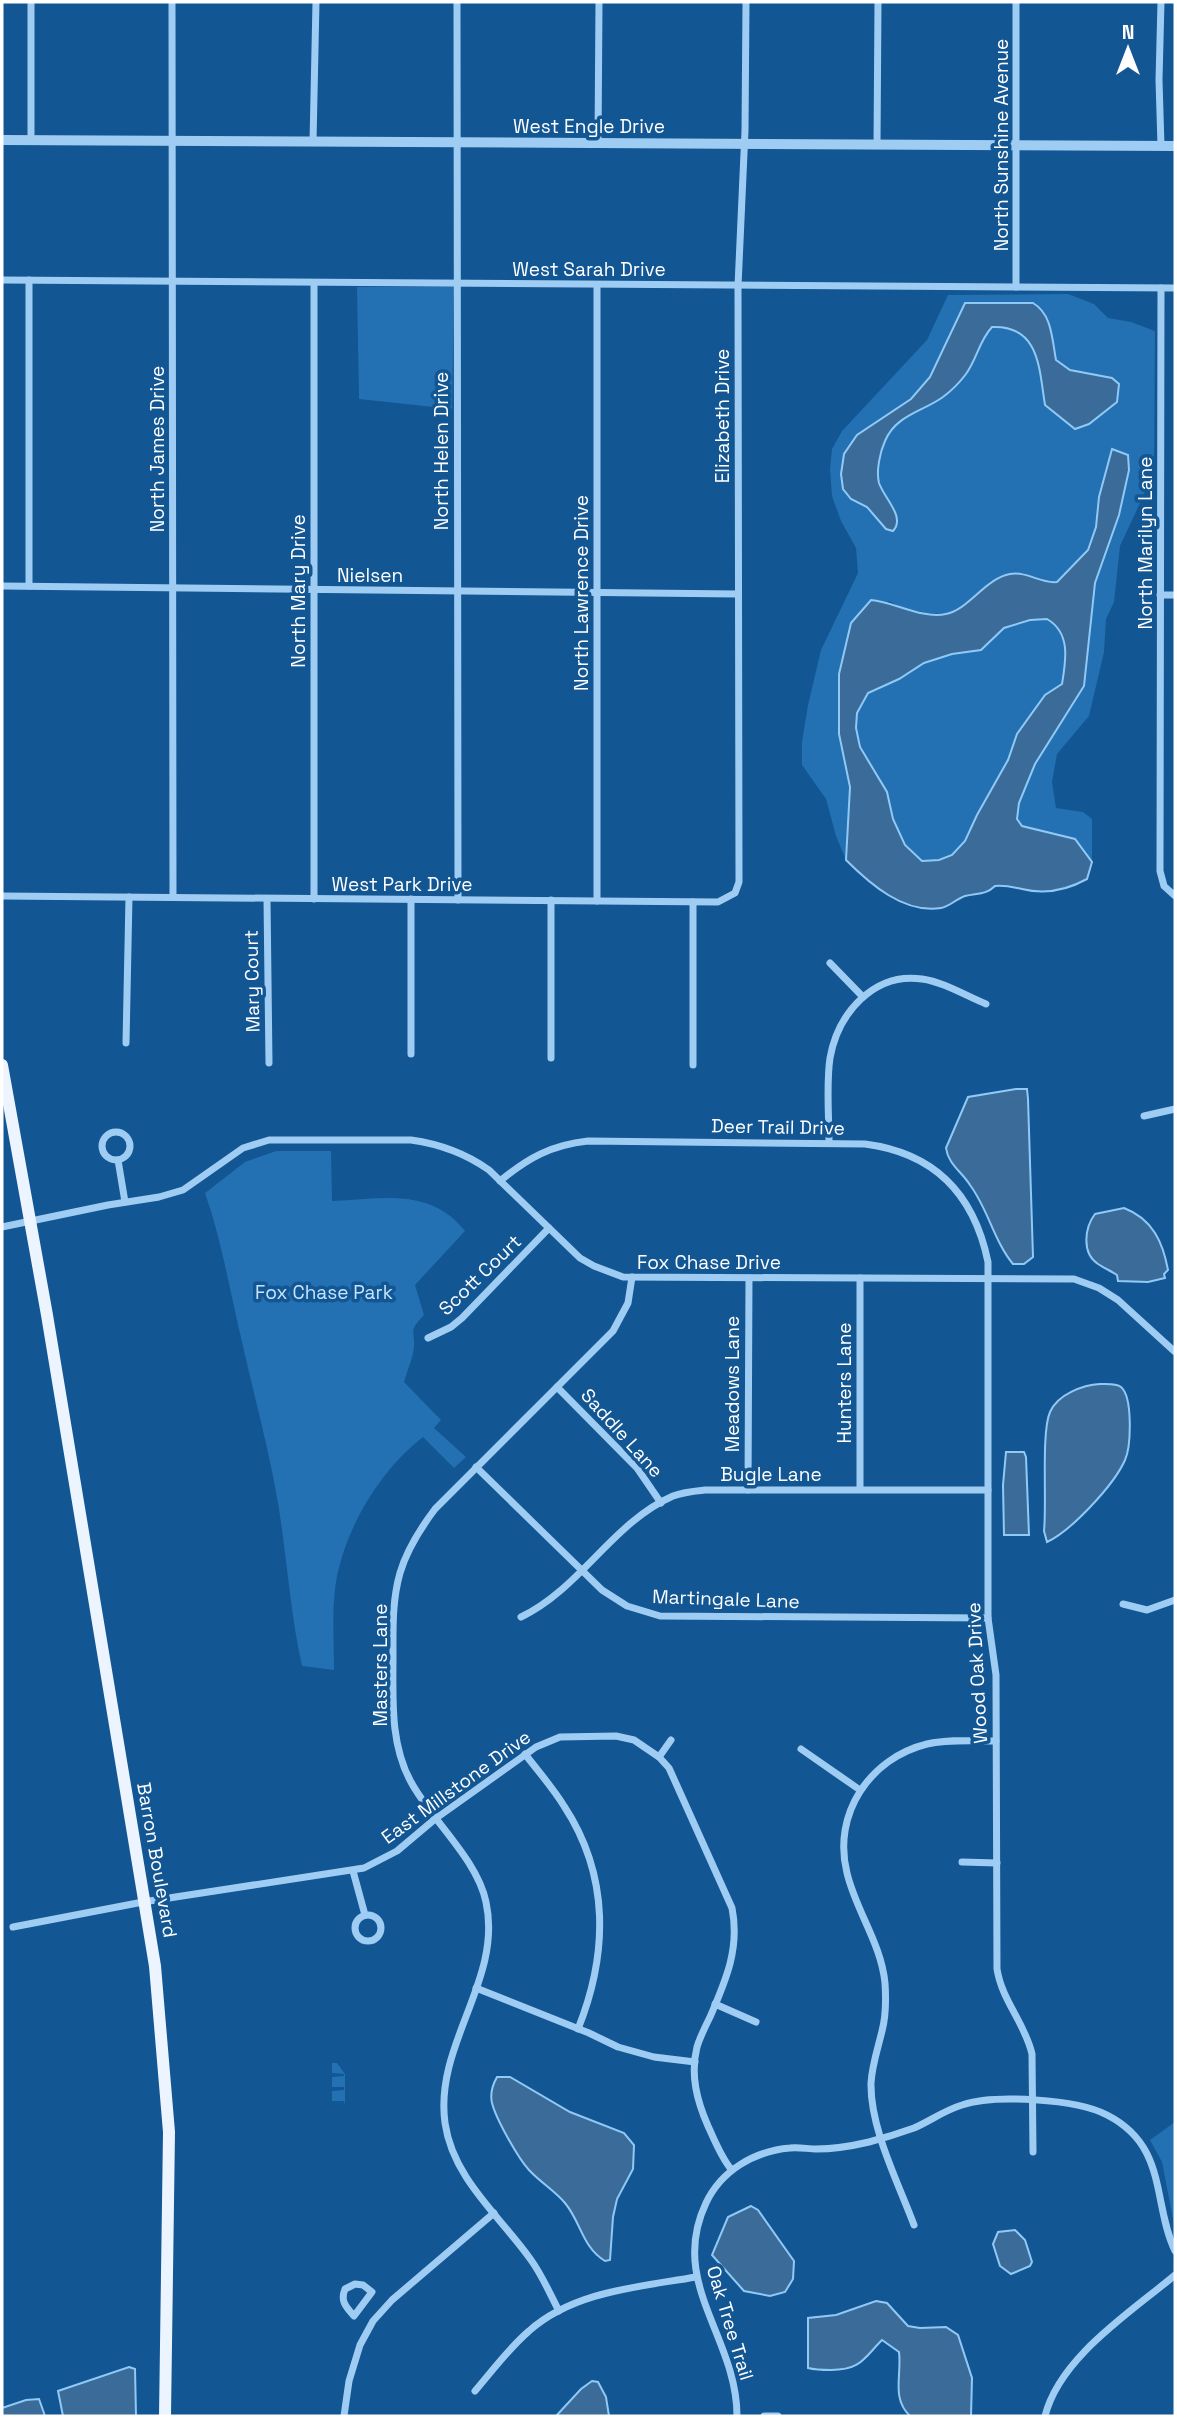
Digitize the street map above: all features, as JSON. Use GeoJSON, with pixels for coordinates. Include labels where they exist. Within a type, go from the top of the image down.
{"type":"FeatureCollection","features":[{"type":"Feature","properties":{"kind":"main road","name":"Barron Boulevard"},"geometry":{"type":"LineString","coordinates":[[2,1065],[47,1315],[155,1966],[169,2132],[165,2416]]}},
{"type":"Feature","properties":{"kind":"street"},"geometry":{"type":"LineString","coordinates":[[31,2],[31,140]]}},
{"type":"Feature","properties":{"kind":"street","name":"North James Drive"},"geometry":{"type":"LineString","coordinates":[[172,2],[173,897]]}},
{"type":"Feature","properties":{"kind":"street"},"geometry":{"type":"LineString","coordinates":[[313,142],[316,2]]}},
{"type":"Feature","properties":{"kind":"street","name":"North Helen Drive"},"geometry":{"type":"LineString","coordinates":[[457,2],[458,900]]}},
{"type":"Feature","properties":{"kind":"street"},"geometry":{"type":"LineString","coordinates":[[598,143],[599,2]]}},
{"type":"Feature","properties":{"kind":"street","name":"Elizabeth Drive"},"geometry":{"type":"LineString","coordinates":[[739,830],[738,286],[746,2]]}},
{"type":"Feature","properties":{"kind":"street"},"geometry":{"type":"LineString","coordinates":[[877,145],[878,2]]}},
{"type":"Feature","properties":{"kind":"street","name":"North Sunshine Avenue"},"geometry":{"type":"LineString","coordinates":[[1016,2],[1016,287]]}},
{"type":"Feature","properties":{"kind":"street"},"geometry":{"type":"LineString","coordinates":[[1161,2],[1161,146]]}},
{"type":"Feature","properties":{"kind":"street","name":"West Engle Drive"},"geometry":{"type":"LineString","coordinates":[[2,140],[1175,146]]}},
{"type":"Feature","properties":{"kind":"street","name":"West Sarah Drive"},"geometry":{"type":"LineString","coordinates":[[2,280],[1175,288]]}},
{"type":"Feature","properties":{"kind":"street"},"geometry":{"type":"LineString","coordinates":[[29,280],[29,586]]}},
{"type":"Feature","properties":{"kind":"street","name":"North Mary Drive"},"geometry":{"type":"LineString","coordinates":[[314,284],[314,899]]}},
{"type":"Feature","properties":{"kind":"street","name":"North Lawrence Drive"},"geometry":{"type":"LineString","coordinates":[[597,285],[597,901]]}},
{"type":"Feature","properties":{"kind":"street","name":"North Marilyn Lane"},"geometry":{"type":"LineString","coordinates":[[1161,288],[1160,871],[1164,886],[1175,896]]}},
{"type":"Feature","properties":{"kind":"street","name":"Nielsen"},"geometry":{"type":"LineString","coordinates":[[2,586],[737,594]]}},
{"type":"Feature","properties":{"kind":"street"},"geometry":{"type":"LineString","coordinates":[[1160,595],[1175,595]]}},
{"type":"Feature","properties":{"kind":"street","name":"West Park Drive"},"geometry":{"type":"LineString","coordinates":[[2,895],[718,902],[735,893],[739,882],[739,830]]}},
{"type":"Feature","properties":{"kind":"street"},"geometry":{"type":"LineString","coordinates":[[126,1044],[129,897]]}},
{"type":"Feature","properties":{"kind":"street","name":"Mary Court"},"geometry":{"type":"LineString","coordinates":[[267,899],[269,1063]]}},
{"type":"Feature","properties":{"kind":"street"},"geometry":{"type":"LineString","coordinates":[[411,899],[411,1054]]}},
{"type":"Feature","properties":{"kind":"street"},"geometry":{"type":"LineString","coordinates":[[551,900],[551,1058]]}},
{"type":"Feature","properties":{"kind":"street"},"geometry":{"type":"LineString","coordinates":[[693,902],[693,1065]]}},
{"type":"Feature","properties":{"kind":"street"},"geometry":{"type":"LineString","coordinates":[[830,963],[863,997]]}},
{"type":"Feature","properties":{"kind":"street"},"geometry":{"type":"LineString","coordinates":[[829,1143],[831,1056],[844,1021],[863,997],[883,983],[912,978],[932,982],[986,1004]]}},
{"type":"Feature","properties":{"kind":"street"},"geometry":{"type":"LineString","coordinates":[[1144,1116],[1175,1109]]}},
{"type":"Feature","properties":{"kind":"street"},"geometry":{"type":"LineString","coordinates":[[116,1132],[125,1135],[130,1143],[129,1152],[118,1160],[105,1156],[102,1148],[104,1139],[116,1132]]}},
{"type":"Feature","properties":{"kind":"street","name":"Fox Chase Drive"},"geometry":{"type":"LineString","coordinates":[[2,1227],[183,1190],[243,1148],[269,1140],[411,1140],[428,1142],[474,1160],[500,1181],[570,1249],[594,1266],[623,1276],[1074,1279],[1099,1288],[1118,1300],[1175,1352]]}},
{"type":"Feature","properties":{"kind":"street","name":"Deer Trail Drive"},"geometry":{"type":"LineString","coordinates":[[500,1181],[522,1163],[575,1143],[829,1143],[865,1144],[898,1150],[943,1177],[958,1191],[977,1223],[988,1262],[988,1278]]}},
{"type":"Feature","properties":{"kind":"street"},"geometry":{"type":"LineString","coordinates":[[118,1160],[125,1202]]}},
{"type":"Feature","properties":{"kind":"street","name":"Scott Court"},"geometry":{"type":"LineString","coordinates":[[429,1338],[462,1318],[549,1228]]}},
{"type":"Feature","properties":{"kind":"street","name":"Masters Lane"},"geometry":{"type":"LineString","coordinates":[[559,2311],[532,2261],[463,2172],[450,2146],[444,2122],[447,2069],[476,1988],[488,1942],[486,1901],[472,1869],[409,1779],[394,1730],[393,1618],[400,1572],[420,1529],[435,1508],[613,1331],[628,1303],[632,1277]]}},
{"type":"Feature","properties":{"kind":"street","name":"Meadows Lane"},"geometry":{"type":"LineString","coordinates":[[748,1278],[748,1490]]}},
{"type":"Feature","properties":{"kind":"street","name":"Hunters Lane"},"geometry":{"type":"LineString","coordinates":[[860,1278],[860,1489]]}},
{"type":"Feature","properties":{"kind":"street","name":"Wood Oak Drive"},"geometry":{"type":"LineString","coordinates":[[988,1278],[988,1618],[996,1675],[997,1969],[1005,1998],[1029,2043],[1033,2152]]}},
{"type":"Feature","properties":{"kind":"street","name":"Saddle Lane"},"geometry":{"type":"LineString","coordinates":[[557,1387],[637,1468],[661,1503]]}},
{"type":"Feature","properties":{"kind":"street","name":"Martingale Lane"},"geometry":{"type":"LineString","coordinates":[[476,1467],[611,1597],[627,1606],[660,1616],[988,1618]]}},
{"type":"Feature","properties":{"kind":"street","name":"Bugle Lane"},"geometry":{"type":"LineString","coordinates":[[521,1617],[543,1607],[633,1523],[675,1495],[748,1490],[988,1490]]}},
{"type":"Feature","properties":{"kind":"street"},"geometry":{"type":"LineString","coordinates":[[1123,1604],[1147,1610],[1175,1600]]}},
{"type":"Feature","properties":{"kind":"street","name":"East Millstone Drive"},"geometry":{"type":"LineString","coordinates":[[13,1927],[143,1902],[353,1871],[397,1851],[435,1819],[526,1754],[545,1741],[559,1737],[616,1736],[634,1740],[659,1757]]}},
{"type":"Feature","properties":{"kind":"street"},"geometry":{"type":"LineString","coordinates":[[671,1740],[659,1757],[678,1785],[732,1908],[735,1932],[733,1957],[697,2048],[695,2062],[700,2108],[724,2161],[731,2169]]}},
{"type":"Feature","properties":{"kind":"street"},"geometry":{"type":"LineString","coordinates":[[914,2224],[873,2109],[871,2080],[883,2028],[884,1976],[872,1935],[851,1887],[844,1860],[846,1824],[867,1779],[912,1748],[946,1742],[996,1741]]}},
{"type":"Feature","properties":{"kind":"street"},"geometry":{"type":"LineString","coordinates":[[801,1749],[860,1790]]}},
{"type":"Feature","properties":{"kind":"street"},"geometry":{"type":"LineString","coordinates":[[526,1754],[565,1806],[575,1825],[584,1844],[597,1889],[600,1915],[599,1957],[590,2001],[578,2029]]}},
{"type":"Feature","properties":{"kind":"street"},"geometry":{"type":"LineString","coordinates":[[962,1862],[997,1863]]}},
{"type":"Feature","properties":{"kind":"street"},"geometry":{"type":"LineString","coordinates":[[353,1871],[365,1915]]}},
{"type":"Feature","properties":{"kind":"street"},"geometry":{"type":"LineString","coordinates":[[476,1988],[636,2052],[695,2062]]}},
{"type":"Feature","properties":{"kind":"street"},"geometry":{"type":"LineString","coordinates":[[715,2004],[756,2022]]}},
{"type":"Feature","properties":{"kind":"street","name":"Oak Tree Trail"},"geometry":{"type":"LineString","coordinates":[[737,2416],[728,2362],[696,2277],[696,2229],[706,2202],[731,2169],[764,2153],[790,2148],[845,2147],[914,2127],[960,2105],[973,2102],[1032,2101],[1088,2108],[1108,2115],[1128,2130],[1155,2168],[1165,2226],[1175,2251]]}},
{"type":"Feature","properties":{"kind":"street"},"geometry":{"type":"LineString","coordinates":[[344,2416],[349,2381],[360,2345],[377,2317],[392,2300],[494,2213]]}},
{"type":"Feature","properties":{"kind":"street"},"geometry":{"type":"LineString","coordinates":[[1045,2416],[1064,2374],[1083,2352],[1175,2275]]}},
{"type":"Feature","properties":{"kind":"street"},"geometry":{"type":"LineString","coordinates":[[475,2391],[530,2330],[559,2311],[579,2301],[607,2293],[696,2277]]}},
{"type":"Feature","properties":{"kind":"street"},"geometry":{"type":"LineString","coordinates":[[355,2284],[363,2285],[372,2292],[362,2306],[354,2316],[343,2303],[345,2289],[355,2284]]}},
{"type":"Feature","properties":{"kind":"street"},"geometry":{"type":"LineString","coordinates":[[362,2306],[377,2317]]}},
{"type":"Feature","properties":{"kind":"street"},"geometry":{"type":"LineString","coordinates":[[764,2416],[778,2416]]}},
{"type":"Feature","properties":{"kind":"green space"},"geometry":{"type":"Polygon","coordinates":[[[357,287],[454,287],[452,409],[359,399],[357,287]]]}},
{"type":"Feature","properties":{"kind":"green space"},"geometry":{"type":"Polygon","coordinates":[[[1068,294],[1094,304],[1108,318],[1131,322],[1155,331],[1154,473],[1120,546],[1114,602],[1106,619],[1104,652],[1089,716],[1057,754],[1052,782],[1056,808],[1083,812],[1092,819],[1092,862],[1075,839],[1022,826],[1017,819],[1019,803],[1035,765],[1084,686],[1095,583],[1119,515],[1129,470],[1113,449],[1099,497],[1096,527],[1087,550],[1057,582],[1045,583],[1023,573],[990,581],[982,592],[948,614],[925,613],[889,601],[839,674],[839,734],[850,787],[846,860],[826,799],[802,765],[802,742],[808,705],[821,650],[858,573],[856,548],[841,521],[832,496],[832,449],[842,431],[927,340],[948,295],[1068,294]],[[1033,303],[942,354],[930,377],[911,399],[857,435],[867,507],[886,529],[898,519],[879,480],[879,461],[888,434],[901,420],[937,401],[956,384],[969,369],[992,327],[1008,328],[1020,333],[1028,341],[1038,364],[1045,405],[1112,378],[1070,370],[1056,360],[1049,321],[1033,303]]]}},
{"type":"Feature","properties":{"kind":"green space"},"geometry":{"type":"Polygon","coordinates":[[[1047,619],[1056,624],[1064,638],[1066,654],[1062,684],[1045,695],[1017,734],[1008,760],[977,815],[966,841],[952,855],[939,860],[922,861],[905,845],[893,819],[887,792],[860,747],[856,728],[857,713],[868,693],[899,679],[924,663],[952,654],[981,650],[1004,628],[1030,620],[1047,619]]]}},
{"type":"Feature","properties":{"kind":"green space","name":"Fox Chase Park"},"geometry":{"type":"Polygon","coordinates":[[[276,1151],[331,1151],[332,1201],[387,1198],[421,1202],[436,1207],[465,1231],[415,1285],[424,1315],[413,1331],[413,1351],[404,1382],[441,1420],[434,1428],[466,1457],[454,1468],[423,1437],[392,1467],[365,1505],[346,1546],[335,1589],[334,1670],[302,1666],[270,1463],[221,1248],[205,1193],[245,1162],[276,1151]]]}},
{"type":"Feature","properties":{"kind":"green space"},"geometry":{"type":"Polygon","coordinates":[[[332,2063],[337,2063],[345,2074],[345,2105],[344,2101],[332,2101],[332,2091],[344,2090],[344,2087],[332,2087],[332,2077],[344,2074],[332,2073],[332,2063]]]}},
{"type":"Feature","properties":{"kind":"green space"},"geometry":{"type":"Polygon","coordinates":[[[1175,2122],[1175,2229],[1162,2162],[1150,2140],[1175,2122]]]}},
{"type":"Feature","properties":{"kind":"shaded area"},"geometry":{"type":"Polygon","coordinates":[[[965,303],[1033,303],[1048,320],[1056,360],[1070,370],[1112,378],[1119,384],[1117,402],[1089,424],[1075,429],[1045,405],[1038,364],[1028,341],[1020,333],[1008,328],[992,327],[970,368],[958,383],[943,397],[896,425],[885,441],[878,478],[897,520],[893,531],[886,529],[867,507],[851,499],[843,489],[841,474],[844,454],[857,435],[911,399],[930,377],[965,303]]]}},
{"type":"Feature","properties":{"kind":"shaded area"},"geometry":{"type":"Polygon","coordinates":[[[1112,449],[1128,455],[1129,470],[1119,515],[1095,583],[1084,686],[1035,764],[1019,803],[1017,819],[1022,826],[1075,839],[1092,862],[1087,879],[1064,889],[1048,891],[995,886],[985,892],[962,897],[941,908],[927,909],[901,902],[877,887],[846,860],[850,787],[839,734],[839,674],[851,623],[871,600],[937,615],[962,607],[993,581],[1010,574],[1023,574],[1057,582],[1088,550],[1096,527],[1099,497],[1112,449]],[[1047,619],[1030,620],[1004,628],[981,650],[952,654],[924,663],[899,679],[868,693],[857,713],[856,728],[860,747],[887,792],[893,819],[905,845],[922,861],[939,860],[952,855],[965,841],[1008,760],[1017,734],[1045,695],[1062,684],[1065,648],[1055,625],[1047,619]]]}},
{"type":"Feature","properties":{"kind":"shaded area"},"geometry":{"type":"Polygon","coordinates":[[[1027,1089],[1028,1099],[1033,1257],[1024,1264],[1013,1264],[1006,1255],[982,1204],[952,1163],[946,1148],[968,1097],[1027,1089]]]}},
{"type":"Feature","properties":{"kind":"shaded area"},"geometry":{"type":"Polygon","coordinates":[[[1124,1208],[1149,1225],[1160,1241],[1168,1270],[1164,1274],[1165,1278],[1148,1282],[1118,1281],[1117,1275],[1098,1264],[1089,1253],[1087,1233],[1095,1214],[1124,1208]]]}},
{"type":"Feature","properties":{"kind":"shaded area"},"geometry":{"type":"Polygon","coordinates":[[[1100,1384],[1121,1387],[1128,1401],[1129,1445],[1125,1460],[1112,1482],[1091,1506],[1068,1528],[1047,1542],[1044,1531],[1045,1451],[1050,1412],[1065,1395],[1086,1386],[1100,1384]]]}},
{"type":"Feature","properties":{"kind":"shaded area"},"geometry":{"type":"Polygon","coordinates":[[[1006,1452],[1024,1452],[1026,1457],[1029,1535],[1004,1535],[1003,1485],[1006,1452]]]}},
{"type":"Feature","properties":{"kind":"shaded area"},"geometry":{"type":"Polygon","coordinates":[[[497,2077],[510,2077],[570,2112],[624,2133],[634,2145],[633,2169],[617,2199],[613,2217],[610,2260],[605,2261],[591,2249],[565,2203],[529,2170],[514,2148],[492,2103],[492,2089],[497,2077]]]}},
{"type":"Feature","properties":{"kind":"shaded area"},"geometry":{"type":"Polygon","coordinates":[[[751,2206],[758,2210],[794,2261],[793,2279],[785,2292],[770,2296],[744,2291],[712,2255],[728,2217],[751,2206]]]}},
{"type":"Feature","properties":{"kind":"shaded area"},"geometry":{"type":"Polygon","coordinates":[[[1015,2230],[1025,2240],[1032,2262],[1030,2266],[1011,2274],[1000,2266],[993,2244],[998,2232],[1015,2230]]]}},
{"type":"Feature","properties":{"kind":"shaded area"},"geometry":{"type":"Polygon","coordinates":[[[876,2301],[887,2303],[908,2326],[946,2327],[958,2335],[972,2378],[971,2416],[910,2416],[904,2409],[899,2394],[899,2352],[882,2340],[861,2362],[849,2368],[808,2368],[808,2318],[836,2315],[876,2301]]]}},
{"type":"Feature","properties":{"kind":"shaded area"},"geometry":{"type":"Polygon","coordinates":[[[129,2367],[135,2369],[136,2416],[63,2416],[58,2391],[129,2367]]]}},
{"type":"Feature","properties":{"kind":"shaded area"},"geometry":{"type":"Polygon","coordinates":[[[592,2381],[598,2382],[606,2397],[609,2416],[556,2416],[581,2389],[592,2381]]]}},
{"type":"Feature","properties":{"kind":"shaded area"},"geometry":{"type":"Polygon","coordinates":[[[39,2399],[45,2416],[2,2416],[2,2408],[26,2400],[39,2399]]]}}]}
